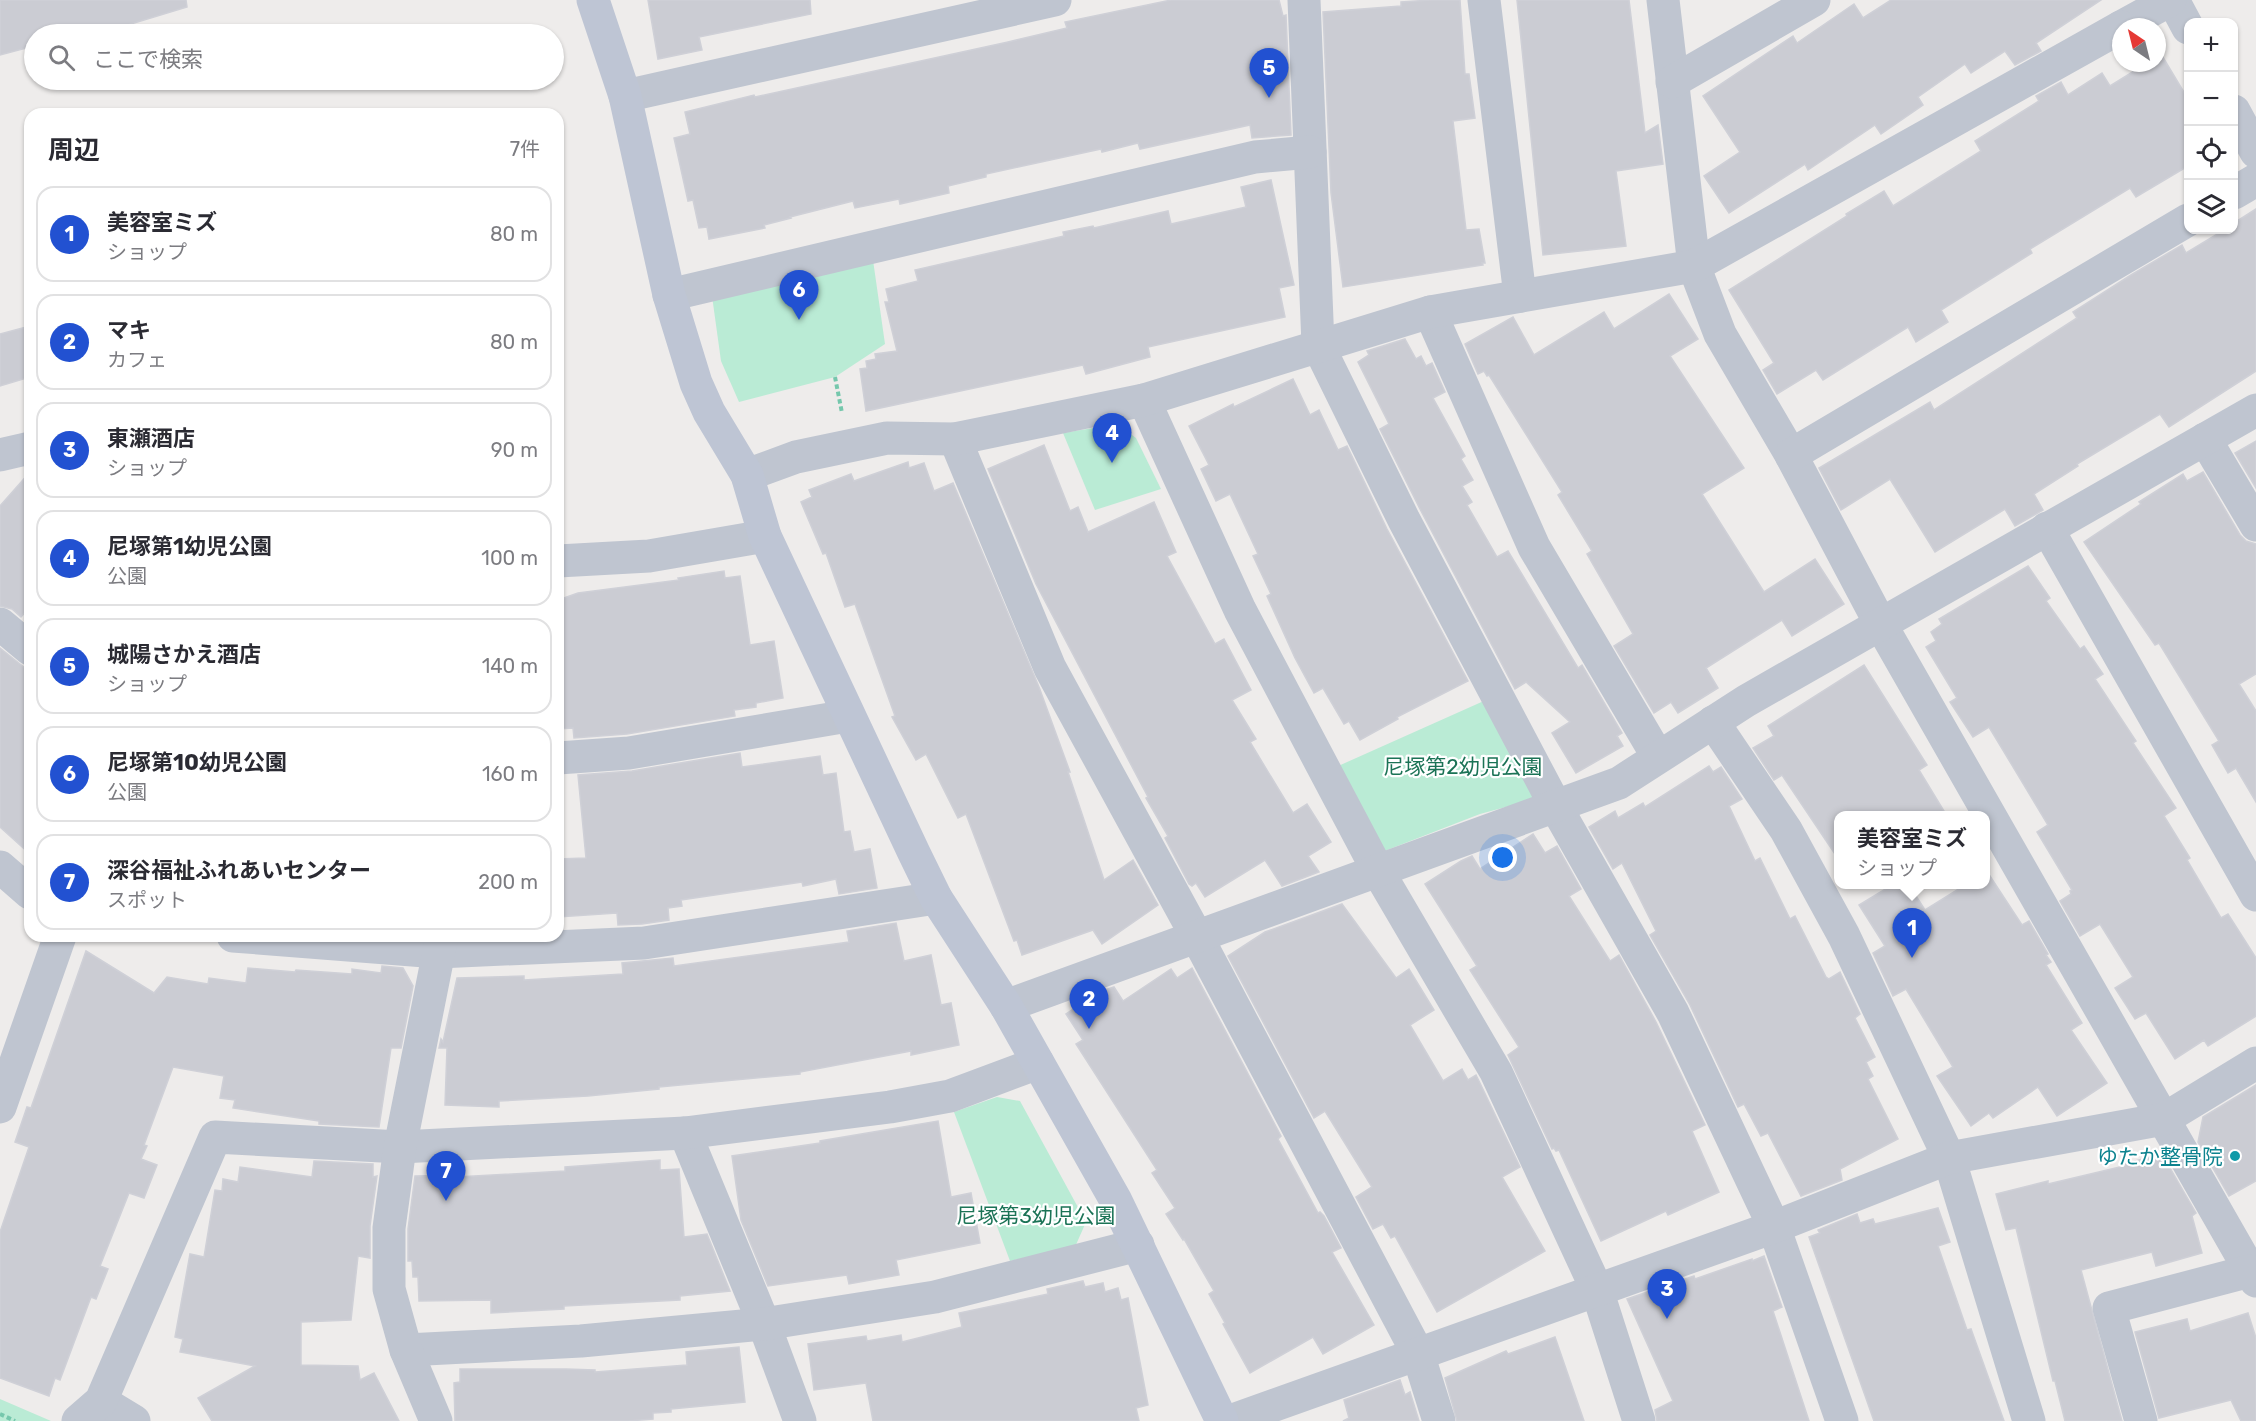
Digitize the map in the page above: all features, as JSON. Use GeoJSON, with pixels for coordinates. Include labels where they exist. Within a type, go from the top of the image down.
{"type":"FeatureCollection","features":[{"type":"Feature","properties":{"kind":"street"},"geometry":{"type":"LineString","coordinates":[[593,0],[625,96],[669,295],[696,383],[709,412],[747,475],[765,536],[848,716],[936,898],[1006,1006],[1115,1199],[1222,1421]]}},
{"type":"Feature","properties":{"kind":"street"},"geometry":{"type":"LineString","coordinates":[[625,96],[1055,0]]}},
{"type":"Feature","properties":{"kind":"street"},"geometry":{"type":"LineString","coordinates":[[1304,0],[1318,345],[1404,520],[1556,807],[1673,1013],[1774,1227],[1842,1421]]}},
{"type":"Feature","properties":{"kind":"street"},"geometry":{"type":"LineString","coordinates":[[1484,0],[1520,296]]}},
{"type":"Feature","properties":{"kind":"street"},"geometry":{"type":"LineString","coordinates":[[1663,0],[1694,266],[1720,334],[1791,455],[1881,625],[1988,811]]}},
{"type":"Feature","properties":{"kind":"street"},"geometry":{"type":"LineString","coordinates":[[1672,82],[1814,0]]}},
{"type":"Feature","properties":{"kind":"street"},"geometry":{"type":"LineString","coordinates":[[2138,18],[2172,0],[2184,21]]}},
{"type":"Feature","properties":{"kind":"street"},"geometry":{"type":"LineString","coordinates":[[747,475],[796,457],[887,438],[955,439],[1144,400],[1430,312],[1694,266],[2112,32]]}},
{"type":"Feature","properties":{"kind":"street"},"geometry":{"type":"LineString","coordinates":[[2238,118],[2256,152]]}},
{"type":"Feature","properties":{"kind":"street"},"geometry":{"type":"LineString","coordinates":[[669,295],[1255,157],[1310,152]]}},
{"type":"Feature","properties":{"kind":"street"},"geometry":{"type":"LineString","coordinates":[[2238,191],[2256,180]]}},
{"type":"Feature","properties":{"kind":"street"},"geometry":{"type":"LineString","coordinates":[[1791,455],[2184,222]]}},
{"type":"Feature","properties":{"kind":"street"},"geometry":{"type":"LineString","coordinates":[[1430,312],[1534,547],[1658,757]]}},
{"type":"Feature","properties":{"kind":"street"},"geometry":{"type":"LineString","coordinates":[[1144,400],[1240,610],[1378,871],[1496,1072],[1597,1290],[1639,1421]]}},
{"type":"Feature","properties":{"kind":"street"},"geometry":{"type":"LineString","coordinates":[[1006,1006],[1619,783],[1746,700],[2256,410]]}},
{"type":"Feature","properties":{"kind":"street"},"geometry":{"type":"LineString","coordinates":[[955,439],[1050,668],[1197,937],[1418,1354],[1439,1421]]}},
{"type":"Feature","properties":{"kind":"street"},"geometry":{"type":"LineString","coordinates":[[2205,439],[2256,525]]}},
{"type":"Feature","properties":{"kind":"street"},"geometry":{"type":"LineString","coordinates":[[0,455],[24,449]]}},
{"type":"Feature","properties":{"kind":"street"},"geometry":{"type":"LineString","coordinates":[[2047,528],[2256,895]]}},
{"type":"Feature","properties":{"kind":"street"},"geometry":{"type":"LineString","coordinates":[[564,561],[649,556],[765,536]]}},
{"type":"Feature","properties":{"kind":"street"},"geometry":{"type":"LineString","coordinates":[[0,624],[24,644]]}},
{"type":"Feature","properties":{"kind":"street"},"geometry":{"type":"LineString","coordinates":[[564,758],[629,753],[848,716]]}},
{"type":"Feature","properties":{"kind":"street"},"geometry":{"type":"LineString","coordinates":[[1713,722],[1786,830],[1844,936],[1949,1158],[2029,1421]]}},
{"type":"Feature","properties":{"kind":"street"},"geometry":{"type":"LineString","coordinates":[[1990,815],[2253,1276],[2109,1308],[2141,1421]]}},
{"type":"Feature","properties":{"kind":"street"},"geometry":{"type":"LineString","coordinates":[[0,867],[24,888]]}},
{"type":"Feature","properties":{"kind":"street"},"geometry":{"type":"LineString","coordinates":[[388,942],[644,943],[936,898]]}},
{"type":"Feature","properties":{"kind":"street"},"geometry":{"type":"LineString","coordinates":[[0,1107],[58,942]]}},
{"type":"Feature","properties":{"kind":"street"},"geometry":{"type":"LineString","coordinates":[[436,1421],[406,1350],[389,1290],[389,1228],[400,1147],[440,944]]}},
{"type":"Feature","properties":{"kind":"street"},"geometry":{"type":"LineString","coordinates":[[134,1421],[90,1411],[215,1137],[400,1147],[685,1132],[890,1107],[950,1096],[1038,1063]]}},
{"type":"Feature","properties":{"kind":"street"},"geometry":{"type":"LineString","coordinates":[[1230,1421],[1774,1227],[1949,1158],[2164,1119],[2256,1063]]}},
{"type":"Feature","properties":{"kind":"street"},"geometry":{"type":"LineString","coordinates":[[685,1132],[764,1324],[800,1421]]}},
{"type":"Feature","properties":{"kind":"street"},"geometry":{"type":"LineString","coordinates":[[406,1350],[581,1341],[764,1324],[935,1297],[1138,1245]]}},
{"type":"Feature","properties":{"kind":"path"},"geometry":{"type":"LineString","coordinates":[[0,1414],[15,1421]]}},
{"type":"Feature","properties":{"kind":"green space"},"geometry":{"type":"Polygon","coordinates":[[[873,260],[885,344],[835,377],[739,402],[721,361],[712,296],[873,260]]]}},
{"type":"Feature","properties":{"kind":"green space"},"geometry":{"type":"Polygon","coordinates":[[[1117,424],[1136,438],[1161,489],[1095,510],[1063,433],[1117,424]]]}},
{"type":"Feature","properties":{"kind":"green space","name":"尼塚第2幼児公園"},"geometry":{"type":"Polygon","coordinates":[[[1486,700],[1539,798],[1480,814],[1382,852],[1336,767],[1486,700]]]}},
{"type":"Feature","properties":{"kind":"green space","name":"尼塚第3幼児公園"},"geometry":{"type":"Polygon","coordinates":[[[997,1097],[1020,1101],[1086,1222],[1075,1247],[1010,1261],[954,1112],[997,1097]]]}},
{"type":"Feature","properties":{"kind":"green space"},"geometry":{"type":"Polygon","coordinates":[[[0,1399],[51,1421],[0,1421],[0,1399]]]}},
{"type":"Feature","properties":{"kind":"building"},"geometry":{"type":"Polygon","coordinates":[[[0,0],[186,0],[187,7],[131,24],[24,24],[24,49],[0,55],[0,0]]]}},
{"type":"Feature","properties":{"kind":"building"},"geometry":{"type":"Polygon","coordinates":[[[648,0],[810,0],[811,14],[699,37],[702,50],[658,59],[648,0]]]}},
{"type":"Feature","properties":{"kind":"building"},"geometry":{"type":"Polygon","coordinates":[[[1171,0],[1279,0],[1283,16],[1286,15],[1291,135],[1252,138],[1250,125],[1140,149],[1138,143],[1102,152],[1101,149],[986,174],[986,177],[948,186],[949,193],[900,204],[899,199],[855,208],[853,201],[790,217],[764,225],[765,228],[709,239],[707,227],[699,228],[693,200],[688,201],[674,138],[690,134],[685,112],[754,95],[755,97],[1008,42],[1067,28],[1065,22],[1171,0]]]}},
{"type":"Feature","properties":{"kind":"building"},"geometry":{"type":"Polygon","coordinates":[[[1460,0],[1465,74],[1469,74],[1475,118],[1453,121],[1466,230],[1479,229],[1485,263],[1343,287],[1331,193],[1323,12],[1401,6],[1401,2],[1460,0]]]}},
{"type":"Feature","properties":{"kind":"building"},"geometry":{"type":"Polygon","coordinates":[[[1517,0],[1629,0],[1645,133],[1658,125],[1663,164],[1616,171],[1626,246],[1543,255],[1517,0]]]}},
{"type":"Feature","properties":{"kind":"building"},"geometry":{"type":"Polygon","coordinates":[[[1891,0],[2101,0],[2036,43],[2041,51],[2015,65],[2005,51],[1971,73],[1965,64],[1918,97],[1923,105],[1881,134],[1875,125],[1808,170],[1805,164],[1729,213],[1704,176],[1740,152],[1703,96],[1793,36],[1797,43],[1854,4],[1863,18],[1891,0]]]}},
{"type":"Feature","properties":{"kind":"building"},"geometry":{"type":"Polygon","coordinates":[[[2166,62],[2184,92],[2184,168],[2136,197],[2130,188],[2030,249],[2032,253],[1941,310],[1948,322],[1916,342],[1908,327],[1823,380],[1816,370],[1777,394],[1763,370],[1774,363],[1729,290],[1884,191],[1893,206],[1981,151],[1975,141],[2039,101],[2036,96],[2061,82],[2068,95],[2102,73],[2110,86],[2133,72],[2166,72],[2166,62]]]}},
{"type":"Feature","properties":{"kind":"building"},"geometry":{"type":"Polygon","coordinates":[[[1271,180],[1294,285],[1279,288],[1285,317],[1148,347],[1150,357],[1086,374],[1083,365],[866,411],[860,369],[867,368],[866,361],[876,359],[875,354],[897,351],[885,302],[889,302],[886,289],[918,281],[915,270],[1064,236],[1063,232],[1093,226],[1094,228],[1168,211],[1171,224],[1246,207],[1241,187],[1271,180]]]}},
{"type":"Feature","properties":{"kind":"building"},"geometry":{"type":"Polygon","coordinates":[[[2256,209],[2256,371],[2169,427],[2160,414],[2077,464],[2078,466],[2034,494],[2043,510],[2015,526],[2005,509],[1935,552],[1890,479],[1841,510],[1819,468],[1930,402],[1934,410],[2077,318],[2073,312],[2182,245],[2186,253],[2217,234],[2238,234],[2238,220],[2256,209]]]}},
{"type":"Feature","properties":{"kind":"building"},"geometry":{"type":"Polygon","coordinates":[[[1669,294],[1698,339],[1670,356],[1744,468],[1702,494],[1764,592],[1815,559],[1844,604],[1792,636],[1782,620],[1706,668],[1718,688],[1678,713],[1671,702],[1654,713],[1614,646],[1633,634],[1587,554],[1592,551],[1558,495],[1562,492],[1489,375],[1487,376],[1484,371],[1478,374],[1465,344],[1513,317],[1534,355],[1604,312],[1614,329],[1669,294]]]}},
{"type":"Feature","properties":{"kind":"building"},"geometry":{"type":"Polygon","coordinates":[[[24,328],[24,379],[0,386],[0,334],[24,328]]]}},
{"type":"Feature","properties":{"kind":"building"},"geometry":{"type":"Polygon","coordinates":[[[1405,339],[1416,359],[1421,356],[1426,366],[1432,363],[1445,392],[1433,398],[1465,456],[1461,459],[1473,480],[1462,486],[1472,502],[1467,505],[1497,557],[1508,551],[1578,668],[1582,665],[1622,733],[1617,736],[1623,746],[1576,773],[1552,733],[1570,722],[1526,682],[1515,689],[1380,429],[1389,424],[1358,362],[1369,355],[1367,351],[1405,339]]]}},
{"type":"Feature","properties":{"kind":"building"},"geometry":{"type":"Polygon","coordinates":[[[1293,379],[1310,415],[1319,410],[1338,450],[1347,446],[1387,529],[1468,681],[1397,717],[1398,719],[1360,740],[1349,721],[1344,724],[1323,688],[1314,693],[1295,658],[1267,596],[1271,594],[1253,556],[1258,554],[1230,494],[1216,501],[1201,469],[1209,465],[1189,426],[1233,404],[1234,407],[1293,379]]]}},
{"type":"Feature","properties":{"kind":"building"},"geometry":{"type":"Polygon","coordinates":[[[2256,441],[2256,488],[2235,453],[2256,441]]]}},
{"type":"Feature","properties":{"kind":"building"},"geometry":{"type":"Polygon","coordinates":[[[1044,445],[1070,511],[1078,507],[1088,532],[1154,502],[1176,552],[1167,556],[1215,644],[1224,639],[1251,690],[1232,700],[1256,739],[1250,742],[1293,813],[1307,804],[1331,842],[1308,856],[1319,872],[1282,886],[1265,860],[1205,897],[1196,883],[1192,886],[1189,884],[1165,838],[1168,836],[1146,798],[1148,797],[1036,584],[988,469],[1044,445]]]}},
{"type":"Feature","properties":{"kind":"building"},"geometry":{"type":"Polygon","coordinates":[[[908,462],[909,468],[924,463],[934,491],[953,483],[1039,687],[1070,772],[1068,772],[1104,880],[1133,860],[1158,905],[1102,944],[1093,930],[1022,955],[1017,940],[1014,941],[966,814],[958,818],[926,754],[916,760],[892,717],[895,716],[855,604],[845,607],[826,553],[823,554],[801,502],[812,497],[809,490],[851,474],[854,481],[908,462]]]}},
{"type":"Feature","properties":{"kind":"building"},"geometry":{"type":"Polygon","coordinates":[[[2203,472],[2240,535],[2246,541],[2256,544],[2256,674],[2239,684],[2256,711],[2256,802],[2236,768],[2228,773],[2212,745],[2219,741],[2159,643],[2155,645],[2084,542],[2141,504],[2139,502],[2183,474],[2187,481],[2203,472]]]}},
{"type":"Feature","properties":{"kind":"building"},"geometry":{"type":"Polygon","coordinates":[[[24,479],[24,614],[21,617],[12,609],[0,606],[0,506],[24,479]]]}},
{"type":"Feature","properties":{"kind":"building"},"geometry":{"type":"Polygon","coordinates":[[[2028,566],[2050,598],[2046,601],[2080,649],[2084,646],[2103,674],[2095,679],[2136,741],[2133,743],[2176,808],[2164,816],[2190,858],[2187,860],[2221,918],[2228,914],[2256,958],[2256,1016],[2208,1046],[2204,1040],[2175,1059],[2146,1013],[2135,1019],[2115,988],[2133,977],[2100,924],[2080,936],[2060,901],[2071,894],[2072,890],[2037,832],[2048,825],[1989,727],[1973,737],[1950,702],[1957,698],[1926,647],[1936,641],[1931,632],[1942,624],[1939,619],[2028,566]]]}},
{"type":"Feature","properties":{"kind":"building"},"geometry":{"type":"Polygon","coordinates":[[[724,571],[725,578],[740,576],[750,645],[774,641],[783,698],[756,703],[756,707],[734,710],[735,716],[627,734],[574,738],[573,728],[564,729],[564,598],[578,593],[679,580],[678,578],[724,571]]]}},
{"type":"Feature","properties":{"kind":"building"},"geometry":{"type":"Polygon","coordinates":[[[0,648],[24,667],[24,849],[0,827],[0,648]]]}},
{"type":"Feature","properties":{"kind":"building"},"geometry":{"type":"Polygon","coordinates":[[[1864,665],[1927,765],[1919,770],[1944,811],[1834,811],[1834,853],[1782,775],[1774,780],[1753,748],[1774,736],[1768,726],[1864,665]]]}},
{"type":"Feature","properties":{"kind":"building"},"geometry":{"type":"Polygon","coordinates":[[[740,753],[742,767],[820,756],[823,775],[836,773],[844,832],[850,831],[854,852],[870,849],[877,888],[839,894],[836,879],[803,886],[802,882],[681,900],[682,906],[668,908],[669,920],[642,924],[618,925],[617,913],[564,917],[564,859],[586,858],[578,775],[632,771],[740,753]]]}},
{"type":"Feature","properties":{"kind":"building"},"geometry":{"type":"Polygon","coordinates":[[[1709,766],[1713,772],[1721,767],[1742,799],[1729,806],[1755,861],[1760,858],[1790,919],[1795,916],[1826,977],[1829,979],[1840,972],[1860,1014],[1855,1018],[1875,1057],[1866,1062],[1873,1076],[1868,1079],[1898,1139],[1840,1169],[1842,1180],[1801,1196],[1768,1133],[1761,1136],[1744,1104],[1738,1107],[1690,1005],[1650,935],[1656,931],[1622,863],[1613,869],[1589,827],[1615,811],[1618,818],[1643,803],[1645,807],[1709,766]]]}},
{"type":"Feature","properties":{"kind":"building"},"geometry":{"type":"Polygon","coordinates":[[[1533,834],[1545,853],[1557,846],[1581,889],[1569,896],[1610,961],[1619,955],[1656,1022],[1705,1125],[1692,1131],[1719,1192],[1668,1215],[1666,1211],[1601,1241],[1559,1150],[1552,1149],[1508,1055],[1519,1047],[1470,970],[1477,966],[1425,884],[1472,856],[1480,869],[1533,834]]]}},
{"type":"Feature","properties":{"kind":"building"},"geometry":{"type":"Polygon","coordinates":[[[1990,876],[2022,925],[2029,921],[2048,954],[2046,955],[2051,962],[2046,965],[2082,1023],[2071,1030],[2107,1083],[2057,1116],[2038,1087],[1993,1118],[1989,1113],[1971,1126],[1937,1076],[1953,1067],[1906,989],[1893,996],[1873,953],[1885,946],[1859,905],[1885,889],[1912,889],[1925,910],[1959,889],[1990,889],[1990,876]]]}},
{"type":"Feature","properties":{"kind":"building"},"geometry":{"type":"Polygon","coordinates":[[[1342,904],[1396,978],[1409,969],[1434,1010],[1410,1025],[1443,1081],[1462,1069],[1468,1080],[1476,1075],[1520,1167],[1502,1177],[1545,1251],[1437,1312],[1395,1236],[1391,1238],[1383,1224],[1373,1229],[1356,1197],[1372,1187],[1325,1111],[1314,1118],[1228,956],[1265,932],[1342,904]]]}},
{"type":"Feature","properties":{"kind":"building"},"geometry":{"type":"Polygon","coordinates":[[[896,923],[904,961],[931,955],[941,1005],[951,1003],[959,1045],[911,1055],[911,1051],[800,1072],[800,1074],[588,1096],[499,1101],[499,1107],[445,1105],[447,1048],[439,1048],[441,1039],[443,1042],[457,978],[524,976],[524,980],[623,974],[622,963],[673,958],[674,966],[849,942],[847,931],[896,923]]]}},
{"type":"Feature","properties":{"kind":"building"},"geometry":{"type":"Polygon","coordinates":[[[86,951],[154,993],[167,977],[208,984],[209,978],[246,983],[248,968],[352,974],[352,969],[381,973],[382,966],[403,968],[413,986],[401,1048],[391,1048],[379,1127],[319,1124],[319,1121],[233,1108],[235,1100],[220,1098],[224,1076],[173,1067],[141,1159],[157,1165],[144,1198],[129,1193],[100,1266],[108,1269],[96,1299],[91,1297],[60,1380],[55,1378],[49,1396],[0,1378],[0,1232],[29,1147],[15,1142],[27,1107],[31,1108],[86,951]]]}},
{"type":"Feature","properties":{"kind":"building"},"geometry":{"type":"Polygon","coordinates":[[[1192,968],[1281,1136],[1278,1139],[1318,1213],[1324,1216],[1341,1248],[1332,1252],[1374,1325],[1323,1354],[1313,1337],[1250,1373],[1209,1294],[1214,1291],[1184,1239],[1166,1214],[1175,1208],[1152,1173],[1157,1170],[1076,1044],[1083,1040],[1066,1014],[1099,992],[1114,987],[1123,1001],[1171,969],[1177,978],[1192,968]]]}},
{"type":"Feature","properties":{"kind":"building","name":"ゆたか整骨院"},"geometry":{"type":"Polygon","coordinates":[[[2256,1085],[2256,1181],[2229,1196],[2198,1142],[2203,1117],[2256,1085]]]}},
{"type":"Feature","properties":{"kind":"building"},"geometry":{"type":"Polygon","coordinates":[[[938,1121],[951,1197],[971,1193],[980,1243],[896,1260],[899,1275],[849,1284],[847,1275],[768,1286],[741,1220],[732,1156],[820,1143],[820,1141],[938,1121]]]}},
{"type":"Feature","properties":{"kind":"building"},"geometry":{"type":"Polygon","coordinates":[[[2162,1154],[2196,1213],[2192,1216],[2202,1253],[2156,1266],[2152,1252],[2081,1270],[2122,1421],[2065,1421],[2016,1228],[2006,1230],[1996,1194],[2124,1166],[2123,1164],[2162,1154]]]}},
{"type":"Feature","properties":{"kind":"building"},"geometry":{"type":"Polygon","coordinates":[[[660,1160],[660,1170],[679,1169],[684,1237],[707,1234],[730,1291],[680,1296],[680,1300],[564,1306],[564,1309],[491,1313],[491,1300],[419,1301],[418,1277],[413,1277],[412,1261],[408,1261],[408,1229],[415,1176],[456,1175],[456,1177],[565,1171],[565,1167],[660,1160]]]}},
{"type":"Feature","properties":{"kind":"building"},"geometry":{"type":"Polygon","coordinates":[[[314,1161],[373,1164],[373,1177],[377,1176],[370,1226],[370,1258],[358,1256],[351,1320],[301,1322],[301,1365],[358,1366],[360,1380],[374,1373],[399,1421],[212,1421],[198,1398],[255,1366],[180,1352],[183,1339],[175,1337],[190,1254],[204,1257],[215,1190],[222,1191],[223,1179],[238,1182],[240,1167],[312,1177],[314,1161]]]}},
{"type":"Feature","properties":{"kind":"building"},"geometry":{"type":"Polygon","coordinates":[[[1938,1208],[1950,1242],[1938,1246],[1967,1330],[1971,1329],[2004,1421],[1874,1421],[1809,1237],[1820,1233],[1818,1230],[1857,1214],[1860,1223],[1873,1219],[1875,1224],[1938,1208]]]}},
{"type":"Feature","properties":{"kind":"building"},"geometry":{"type":"Polygon","coordinates":[[[1764,1256],[1782,1307],[1773,1311],[1809,1421],[1657,1421],[1655,1410],[1673,1401],[1627,1299],[1694,1276],[1695,1279],[1764,1256]]]}},
{"type":"Feature","properties":{"kind":"building"},"geometry":{"type":"Polygon","coordinates":[[[1083,1281],[1085,1287],[1103,1283],[1105,1292],[1118,1288],[1121,1300],[1128,1298],[1148,1405],[1136,1408],[1139,1421],[873,1421],[866,1383],[814,1390],[808,1344],[866,1336],[867,1341],[901,1335],[902,1342],[962,1327],[959,1313],[1048,1294],[1047,1289],[1083,1281]]]}},
{"type":"Feature","properties":{"kind":"building"},"geometry":{"type":"Polygon","coordinates":[[[2248,1313],[2256,1338],[2256,1421],[2241,1421],[2231,1400],[2159,1418],[2135,1332],[2187,1319],[2190,1331],[2248,1313]]]}},
{"type":"Feature","properties":{"kind":"building"},"geometry":{"type":"Polygon","coordinates":[[[1555,1337],[1584,1421],[1457,1421],[1445,1378],[1506,1351],[1508,1354],[1555,1337]]]}},
{"type":"Feature","properties":{"kind":"building"},"geometry":{"type":"Polygon","coordinates":[[[739,1347],[745,1402],[671,1409],[671,1412],[653,1413],[653,1419],[629,1421],[455,1421],[454,1383],[460,1382],[460,1369],[566,1369],[595,1370],[595,1372],[687,1365],[686,1352],[739,1347]]]}},
{"type":"Feature","properties":{"kind":"building"},"geometry":{"type":"Polygon","coordinates":[[[1400,1380],[1405,1395],[1410,1392],[1419,1421],[1343,1421],[1349,1418],[1344,1400],[1400,1380]]]}},
{"type":"Feature","properties":{"kind":"place","name":"城陽さかえ酒店"},"geometry":{"type":"Point","coordinates":[1269,98]}},
{"type":"Feature","properties":{"kind":"place","name":"尼塚第10幼児公園"},"geometry":{"type":"Point","coordinates":[799,320]}},
{"type":"Feature","properties":{"kind":"place","name":"尼塚第1幼児公園"},"geometry":{"type":"Point","coordinates":[1112,463]}},
{"type":"Feature","properties":{"kind":"place","name":"美容室ミズ"},"geometry":{"type":"Point","coordinates":[1912,958]}},
{"type":"Feature","properties":{"kind":"place","name":"マキ"},"geometry":{"type":"Point","coordinates":[1089,1029]}},
{"type":"Feature","properties":{"kind":"place","name":"ゆたか整骨院"},"geometry":{"type":"Point","coordinates":[2235,1156]}},
{"type":"Feature","properties":{"kind":"place","name":"深谷福祉ふれあいセンター"},"geometry":{"type":"Point","coordinates":[446,1201]}},
{"type":"Feature","properties":{"kind":"place","name":"東瀬酒店"},"geometry":{"type":"Point","coordinates":[1667,1319]}}]}
